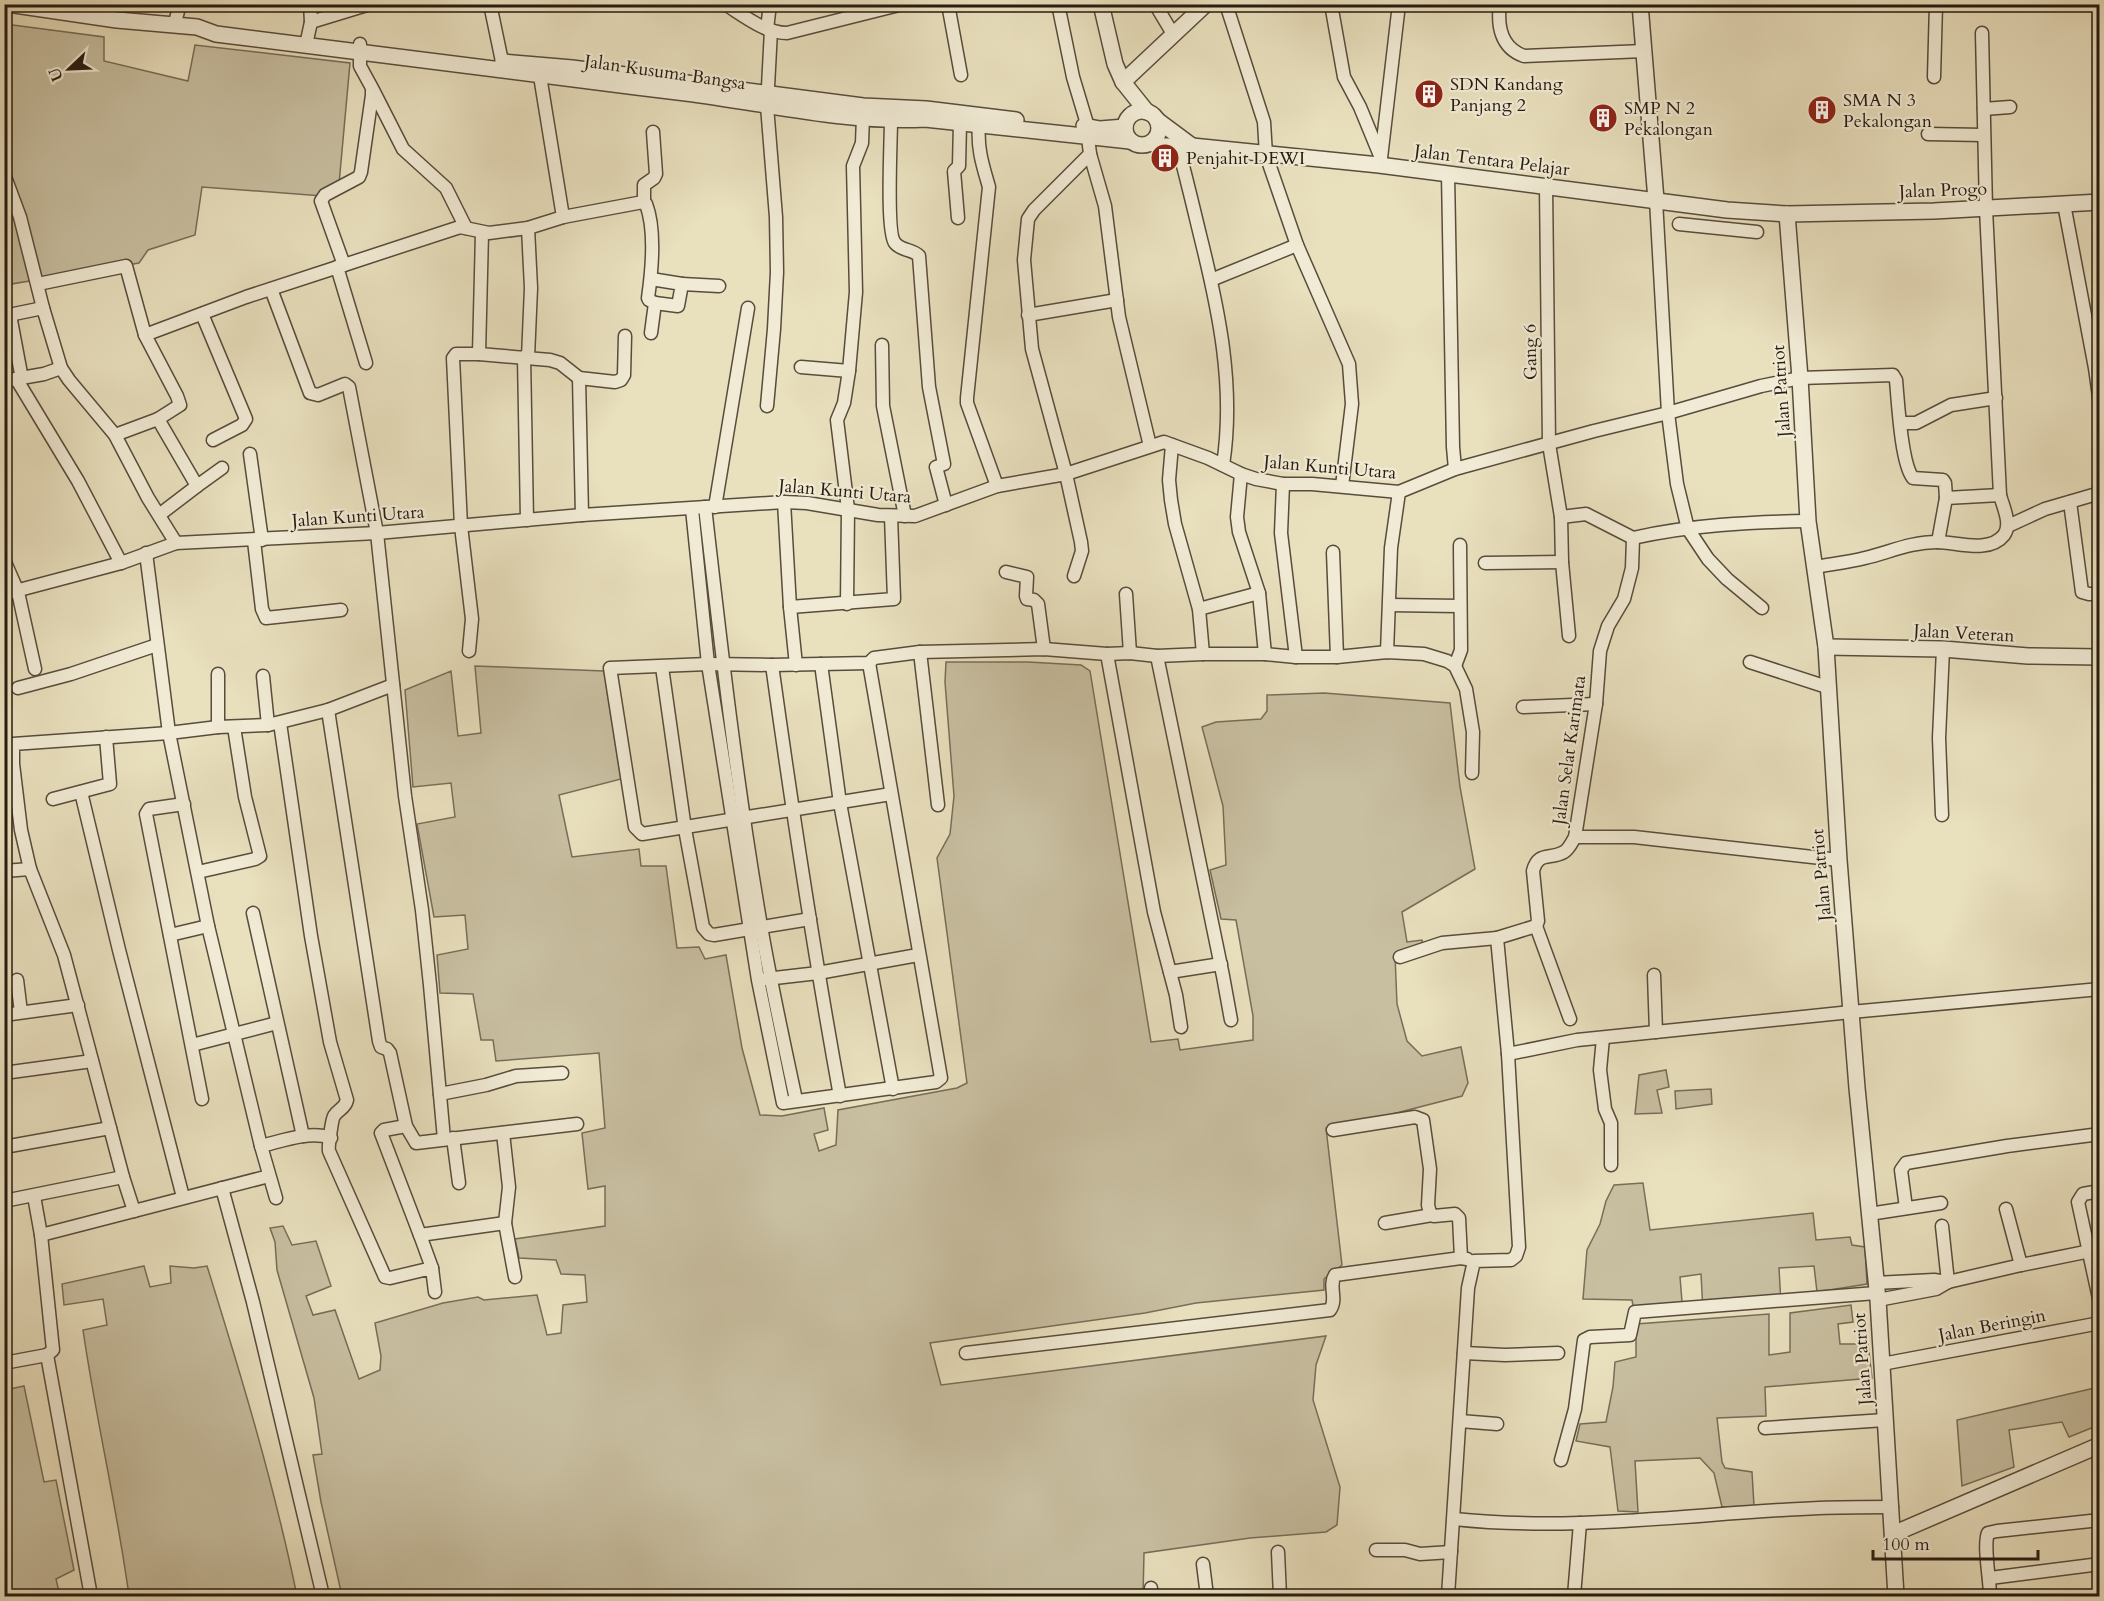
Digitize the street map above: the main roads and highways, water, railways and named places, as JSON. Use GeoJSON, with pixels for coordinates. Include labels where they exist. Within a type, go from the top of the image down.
{"type":"FeatureCollection","features":[{"type":"Feature","properties":{"kind":"place","name":"SDN Kandang Panjang 2"},"geometry":{"type":"Point","coordinates":[1429,94]}},
{"type":"Feature","properties":{"kind":"place","name":"SMA N 3 Pekalongan"},"geometry":{"type":"Point","coordinates":[1822,110]}},
{"type":"Feature","properties":{"kind":"place","name":"SMP N 2 Pekalongan"},"geometry":{"type":"Point","coordinates":[1603,118]}},
{"type":"Feature","properties":{"kind":"place","name":"Penjahit DEWI"},"geometry":{"type":"Point","coordinates":[1165,158]}}]}
